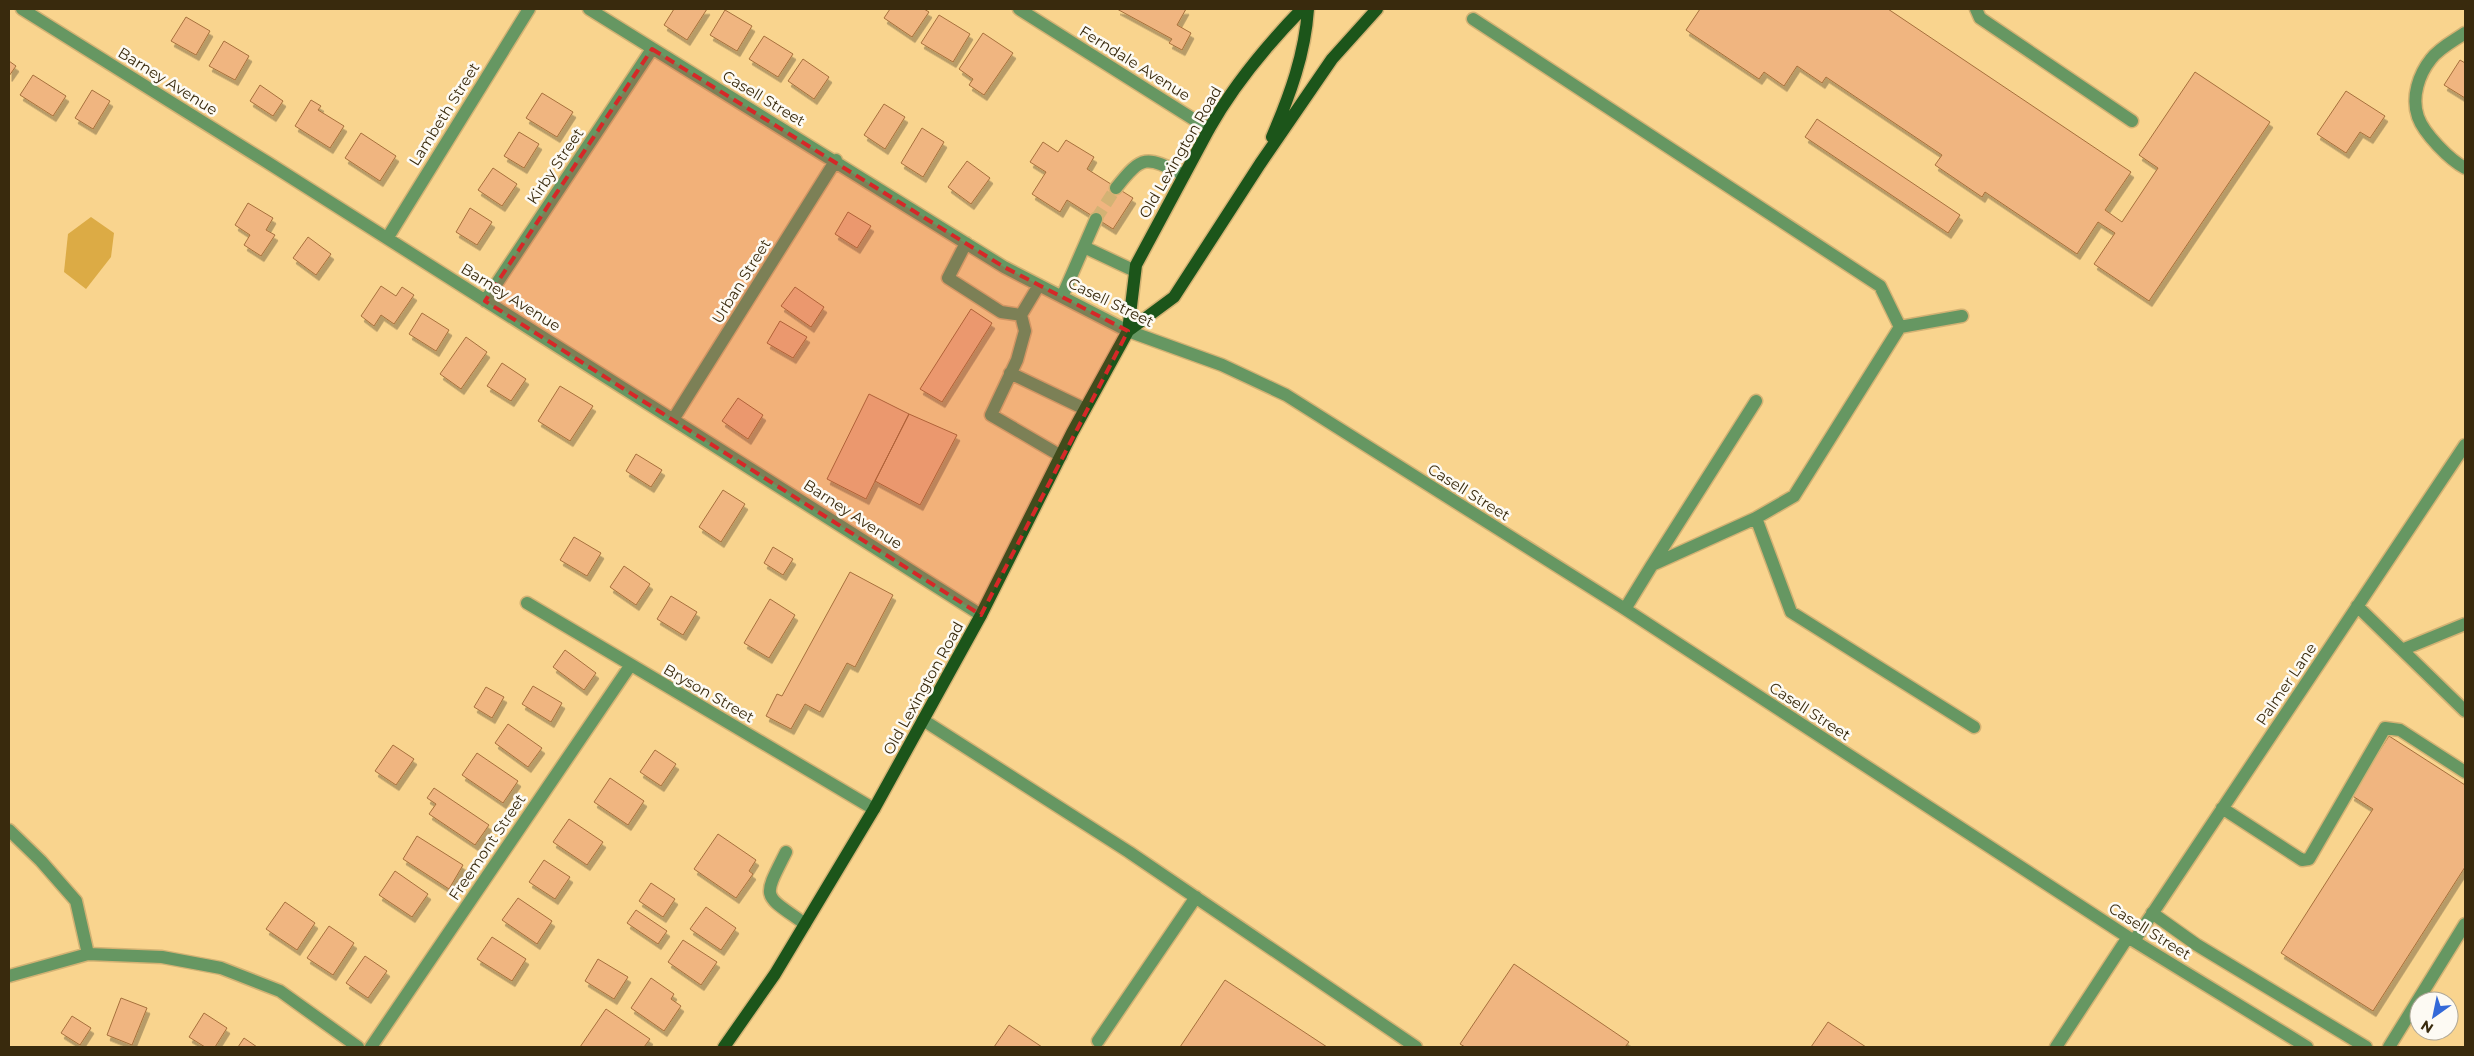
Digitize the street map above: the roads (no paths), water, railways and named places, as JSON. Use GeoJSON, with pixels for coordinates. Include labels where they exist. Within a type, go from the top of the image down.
{"type":"FeatureCollection","features":[{"type":"Feature","properties":{"kind":"main road","name":"Old Lexington Road"},"geometry":{"type":"LineString","coordinates":[[724,1047],[775,974],[874,809],[981,615],[1085,409],[1128,331],[1135,271],[1209,129],[1222,107],[1281,30],[1302,9]]}},
{"type":"Feature","properties":{"kind":"main road"},"geometry":{"type":"LineString","coordinates":[[1260,164],[1292,90],[1307,33],[1308,9]]}},
{"type":"Feature","properties":{"kind":"main road"},"geometry":{"type":"LineString","coordinates":[[1260,164],[1332,59],[1377,9]]}},
{"type":"Feature","properties":{"kind":"main road","name":"Old Lexington Road"},"geometry":{"type":"LineString","coordinates":[[1128,331],[1174,297],[1260,164]]}},
{"type":"Feature","properties":{"kind":"street","name":"Barney Avenue"},"geometry":{"type":"LineString","coordinates":[[22,9],[388,237],[485,301],[674,418],[981,615]]}},
{"type":"Feature","properties":{"kind":"street","name":"Lambeth Street"},"geometry":{"type":"LineString","coordinates":[[388,237],[529,9]]}},
{"type":"Feature","properties":{"kind":"street","name":"Casell Street"},"geometry":{"type":"LineString","coordinates":[[589,9],[836,160],[1004,267],[1128,331],[1222,364],[1286,394],[1625,609],[2131,939],[2307,1047]]}},
{"type":"Feature","properties":{"kind":"street","name":"Ferndale Avenue"},"geometry":{"type":"LineString","coordinates":[[1019,9],[1209,129]]}},
{"type":"Feature","properties":{"kind":"street"},"geometry":{"type":"LineString","coordinates":[[1976,9],[1980,18],[2132,121]]}},
{"type":"Feature","properties":{"kind":"street"},"geometry":{"type":"LineString","coordinates":[[1473,19],[1880,286],[1900,327]]}},
{"type":"Feature","properties":{"kind":"street"},"geometry":{"type":"LineString","coordinates":[[2465,33],[2432,57],[2418,81],[2416,99],[2418,117],[2437,144],[2465,168]]}},
{"type":"Feature","properties":{"kind":"street","name":"Kirby Street"},"geometry":{"type":"LineString","coordinates":[[485,301],[652,49]]}},
{"type":"Feature","properties":{"kind":"street","name":"Urban Street"},"geometry":{"type":"LineString","coordinates":[[674,418],[836,160]]}},
{"type":"Feature","properties":{"kind":"street"},"geometry":{"type":"LineString","coordinates":[[1116,188],[1135,164],[1146,161],[1157,161],[1184,175]]}},
{"type":"Feature","properties":{"kind":"street"},"geometry":{"type":"LineString","coordinates":[[1062,297],[1096,219]]}},
{"type":"Feature","properties":{"kind":"street"},"geometry":{"type":"LineString","coordinates":[[966,243],[948,278],[1001,312],[1022,315]]}},
{"type":"Feature","properties":{"kind":"street"},"geometry":{"type":"LineString","coordinates":[[1084,247],[1135,271]]}},
{"type":"Feature","properties":{"kind":"street"},"geometry":{"type":"LineString","coordinates":[[1039,284],[1022,315],[1025,330],[1017,360],[991,415],[1061,456]]}},
{"type":"Feature","properties":{"kind":"street"},"geometry":{"type":"LineString","coordinates":[[1652,565],[1756,518],[1794,496],[1900,327],[1962,316]]}},
{"type":"Feature","properties":{"kind":"street"},"geometry":{"type":"LineString","coordinates":[[1010,373],[1085,409]]}},
{"type":"Feature","properties":{"kind":"street"},"geometry":{"type":"LineString","coordinates":[[1625,609],[1756,401]]}},
{"type":"Feature","properties":{"kind":"street","name":"Palmer Lane"},"geometry":{"type":"LineString","coordinates":[[2056,1047],[2131,939],[2152,913],[2465,445]]}},
{"type":"Feature","properties":{"kind":"street"},"geometry":{"type":"LineString","coordinates":[[1756,518],[1791,612],[1974,727]]}},
{"type":"Feature","properties":{"kind":"street","name":"Bryson Street"},"geometry":{"type":"LineString","coordinates":[[528,603],[630,666],[874,809]]}},
{"type":"Feature","properties":{"kind":"street"},"geometry":{"type":"LineString","coordinates":[[2357,606],[2404,649],[2465,712]]}},
{"type":"Feature","properties":{"kind":"street"},"geometry":{"type":"LineString","coordinates":[[2404,649],[2465,624]]}},
{"type":"Feature","properties":{"kind":"street","name":"Freemont Street"},"geometry":{"type":"LineString","coordinates":[[370,1047],[630,666]]}},
{"type":"Feature","properties":{"kind":"street"},"geometry":{"type":"LineString","coordinates":[[923,720],[1196,897],[1416,1047]]}},
{"type":"Feature","properties":{"kind":"street"},"geometry":{"type":"LineString","coordinates":[[2222,808],[2302,860],[2309,859],[2385,728],[2400,730],[2465,772]]}},
{"type":"Feature","properties":{"kind":"street"},"geometry":{"type":"LineString","coordinates":[[9,830],[42,861],[76,901],[88,954]]}},
{"type":"Feature","properties":{"kind":"street"},"geometry":{"type":"LineString","coordinates":[[786,852],[769,886],[769,894],[773,900],[805,924]]}},
{"type":"Feature","properties":{"kind":"street"},"geometry":{"type":"LineString","coordinates":[[1098,1041],[1196,897]]}},
{"type":"Feature","properties":{"kind":"street"},"geometry":{"type":"LineString","coordinates":[[2152,913],[2197,945],[2366,1047]]}},
{"type":"Feature","properties":{"kind":"street"},"geometry":{"type":"LineString","coordinates":[[2389,1047],[2401,1031],[2465,924]]}},
{"type":"Feature","properties":{"kind":"street"},"geometry":{"type":"LineString","coordinates":[[9,976],[88,954],[162,957],[221,968],[280,991],[358,1047]]}},
{"type":"Feature","properties":{"kind":"tunnel"},"geometry":{"type":"LineString","coordinates":[[1096,219],[1116,188]]}}]}
